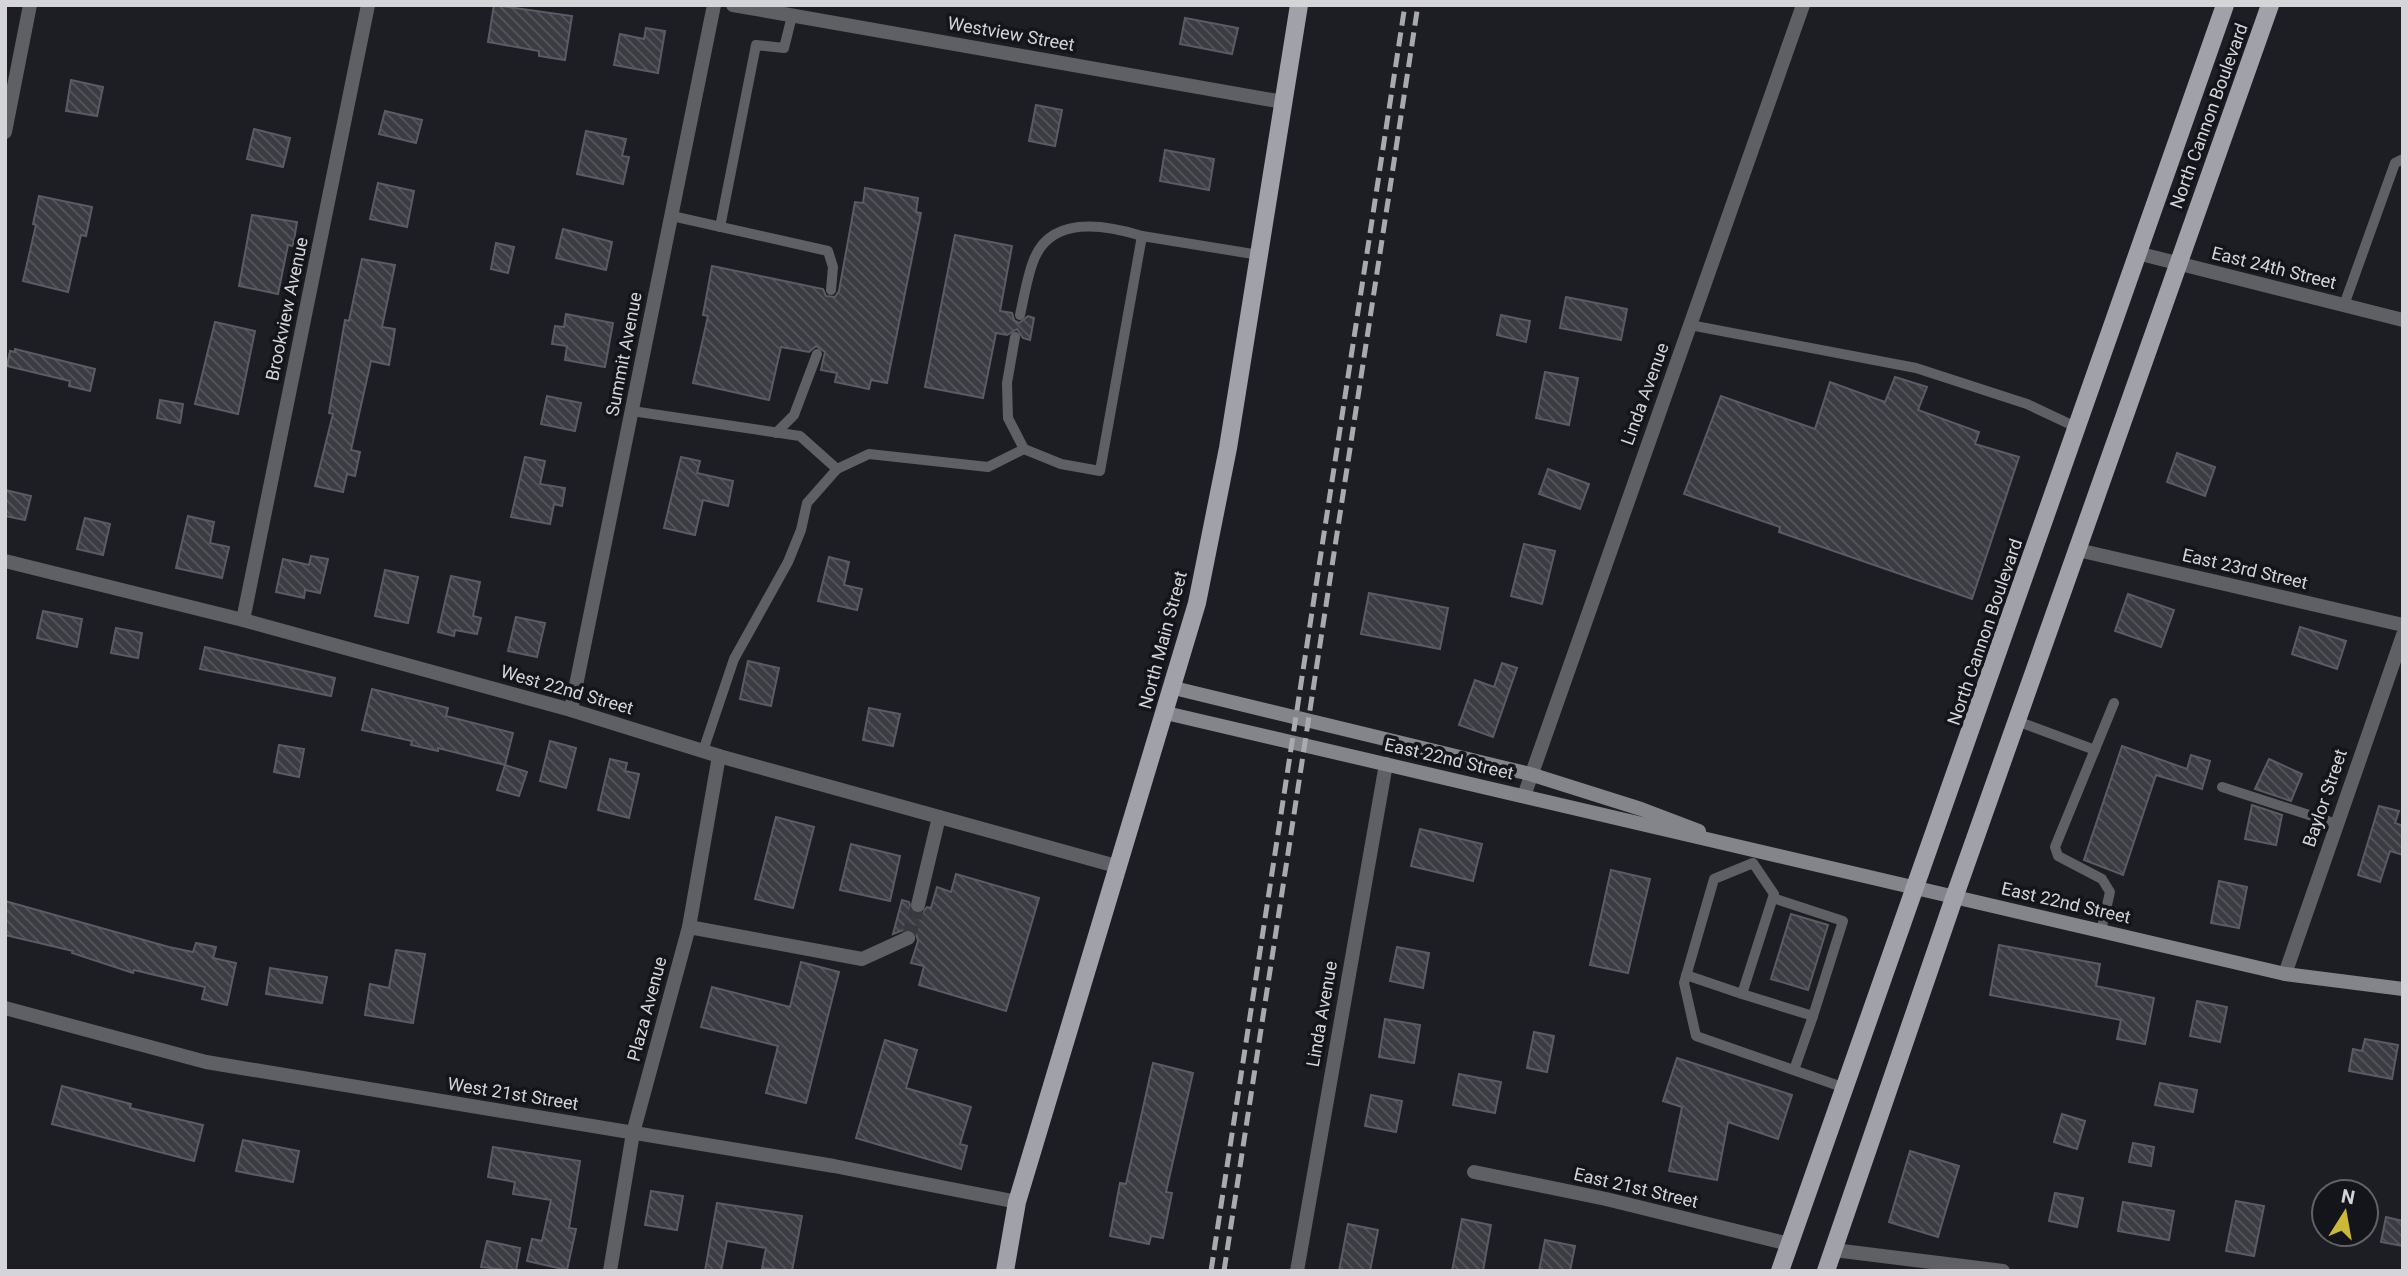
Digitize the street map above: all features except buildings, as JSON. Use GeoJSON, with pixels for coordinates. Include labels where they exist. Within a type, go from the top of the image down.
{"type":"FeatureCollection","features":[{"type":"Feature","properties":{"kind":"main road","name":"North Main Street"},"geometry":{"type":"LineString","coordinates":[[1005,1271],[1017,1202],[1116,866],[1174,688],[1197,603],[1228,447],[1299,5]]}},
{"type":"Feature","properties":{"kind":"main road","name":"North Cannon Boulevard"},"geometry":{"type":"LineString","coordinates":[[1780,1271],[1917,889],[2225,5]]}},
{"type":"Feature","properties":{"kind":"main road","name":"North Cannon Boulevard"},"geometry":{"type":"LineString","coordinates":[[1826,1271],[1954,898],[2270,5]]}},
{"type":"Feature","properties":{"kind":"main road","name":"East 22nd Street"},"geometry":{"type":"LineString","coordinates":[[1174,688],[1530,774],[1641,809],[1755,856],[1917,889],[2285,974],[2403,989]]}},
{"type":"Feature","properties":{"kind":"main road","name":"East 22nd Street"},"geometry":{"type":"LineString","coordinates":[[1166,713],[1524,796],[1636,825],[1723,841]]}},
{"type":"Feature","properties":{"kind":"street"},"geometry":{"type":"LineString","coordinates":[[5,132],[30,5]]}},
{"type":"Feature","properties":{"kind":"street","name":"Brookview Avenue"},"geometry":{"type":"LineString","coordinates":[[243,621],[368,5]]}},
{"type":"Feature","properties":{"kind":"street","name":"Summit Avenue"},"geometry":{"type":"LineString","coordinates":[[572,710],[714,5]]}},
{"type":"Feature","properties":{"kind":"street","name":"Westview Street"},"geometry":{"type":"LineString","coordinates":[[733,5],[1283,102]]}},
{"type":"Feature","properties":{"kind":"street","name":"Linda Avenue"},"geometry":{"type":"LineString","coordinates":[[1524,796],[1803,5]]}},
{"type":"Feature","properties":{"kind":"street","name":"East 24th Street"},"geometry":{"type":"LineString","coordinates":[[2137,253],[2403,320]]}},
{"type":"Feature","properties":{"kind":"street","name":"East 23rd Street"},"geometry":{"type":"LineString","coordinates":[[2078,550],[2403,625]]}},
{"type":"Feature","properties":{"kind":"street","name":"West 22nd Street"},"geometry":{"type":"LineString","coordinates":[[5,561],[243,621],[572,710],[719,756],[1116,866]]}},
{"type":"Feature","properties":{"kind":"street","name":"Baylor Street"},"geometry":{"type":"LineString","coordinates":[[2285,974],[2403,635]]}},
{"type":"Feature","properties":{"kind":"street","name":"Plaza Avenue"},"geometry":{"type":"LineString","coordinates":[[610,1271],[633,1133],[689,927],[719,756]]}},
{"type":"Feature","properties":{"kind":"street","name":"Linda Avenue"},"geometry":{"type":"LineString","coordinates":[[1297,1271],[1386,764]]}},
{"type":"Feature","properties":{"kind":"street"},"geometry":{"type":"LineString","coordinates":[[918,905],[939,817]]}},
{"type":"Feature","properties":{"kind":"street"},"geometry":{"type":"LineString","coordinates":[[689,927],[862,959],[908,938]]}},
{"type":"Feature","properties":{"kind":"street","name":"West 21st Street"},"geometry":{"type":"LineString","coordinates":[[5,1008],[206,1062],[834,1166],[1017,1202]]}},
{"type":"Feature","properties":{"kind":"street","name":"East 21st Street"},"geometry":{"type":"LineString","coordinates":[[1474,1172],[1606,1199],[1789,1244]]}},
{"type":"Feature","properties":{"kind":"street"},"geometry":{"type":"LineString","coordinates":[[1833,1250],[2003,1271]]}},
{"type":"Feature","properties":{"kind":"lane"},"geometry":{"type":"LineString","coordinates":[[720,227],[756,45],[784,48],[792,16]]}},
{"type":"Feature","properties":{"kind":"lane"},"geometry":{"type":"LineString","coordinates":[[2344,305],[2395,163],[2403,159]]}},
{"type":"Feature","properties":{"kind":"lane"},"geometry":{"type":"LineString","coordinates":[[672,216],[828,251],[833,267],[831,290]]}},
{"type":"Feature","properties":{"kind":"lane"},"geometry":{"type":"LineString","coordinates":[[1020,314],[1033,259],[1051,237],[1077,226],[1107,226],[1142,236],[1259,255]]}},
{"type":"Feature","properties":{"kind":"lane"},"geometry":{"type":"LineString","coordinates":[[1015,337],[1007,383],[1007,418],[1024,449],[1061,464],[1100,471],[1142,236]]}},
{"type":"Feature","properties":{"kind":"lane"},"geometry":{"type":"LineString","coordinates":[[1690,325],[1916,368],[2026,404],[2078,428]]}},
{"type":"Feature","properties":{"kind":"lane"},"geometry":{"type":"LineString","coordinates":[[776,433],[794,415],[817,354]]}},
{"type":"Feature","properties":{"kind":"lane"},"geometry":{"type":"LineString","coordinates":[[632,411],[800,436],[837,469]]}},
{"type":"Feature","properties":{"kind":"lane"},"geometry":{"type":"LineString","coordinates":[[703,751],[734,659],[788,562],[801,530],[807,503],[837,469],[869,454],[988,467],[1024,449]]}},
{"type":"Feature","properties":{"kind":"lane"},"geometry":{"type":"LineString","coordinates":[[2101,931],[2110,892],[2102,878],[2058,856],[2055,847],[2114,703]]}},
{"type":"Feature","properties":{"kind":"lane"},"geometry":{"type":"LineString","coordinates":[[2017,721],[2095,750]]}},
{"type":"Feature","properties":{"kind":"lane"},"geometry":{"type":"LineString","coordinates":[[2222,787],[2337,824]]}},
{"type":"Feature","properties":{"kind":"lane"},"geometry":{"type":"LineString","coordinates":[[1742,994],[1774,894],[1755,856],[1714,878],[1684,983],[1696,1036],[1845,1088]]}},
{"type":"Feature","properties":{"kind":"lane"},"geometry":{"type":"LineString","coordinates":[[1773,898],[1843,921],[1794,1070]]}},
{"type":"Feature","properties":{"kind":"lane"},"geometry":{"type":"LineString","coordinates":[[1686,975],[1813,1016]]}},
{"type":"Feature","properties":{"kind":"tunnel"},"geometry":{"type":"LineString","coordinates":[[908,938],[918,905]]}},
{"type":"Feature","properties":{"kind":"railway"},"geometry":{"type":"LineString","coordinates":[[1211,1271],[1405,5]]}},
{"type":"Feature","properties":{"kind":"railway"},"geometry":{"type":"LineString","coordinates":[[1224,1271],[1418,5]]}}]}
